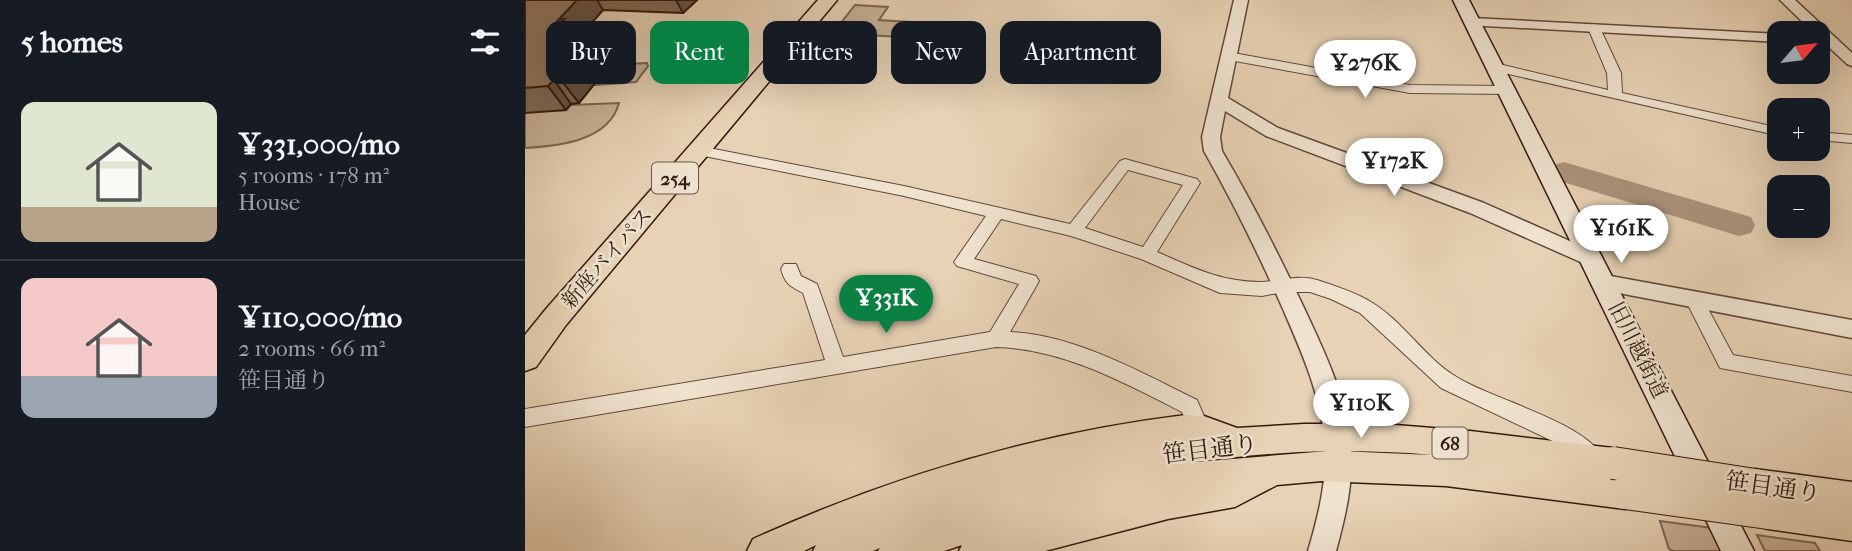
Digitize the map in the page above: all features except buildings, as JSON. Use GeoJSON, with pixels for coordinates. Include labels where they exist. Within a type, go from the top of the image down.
{"type":"FeatureCollection","features":[{"type":"Feature","properties":{"kind":"highway","name":"新座バイパス"},"geometry":{"type":"LineString","coordinates":[[525,329],[816,0]]}},
{"type":"Feature","properties":{"kind":"highway","name":"新座バイパス"},"geometry":{"type":"LineString","coordinates":[[525,358],[556,317],[828,0]]}},
{"type":"Feature","properties":{"kind":"main road","name":"旧川越街道"},"geometry":{"type":"LineString","coordinates":[[1467,11],[1738,551]]}},
{"type":"Feature","properties":{"kind":"main road"},"geometry":{"type":"LineString","coordinates":[[765,551],[801,533],[942,482],[1089,445],[1199,428],[1239,444]]}},
{"type":"Feature","properties":{"kind":"main road","name":"笹目通り"},"geometry":{"type":"LineString","coordinates":[[897,551],[1057,486],[1273,470],[1337,452],[1400,439],[1762,499],[1852,524]]}},
{"type":"Feature","properties":{"kind":"main road","name":"笹目通り"},"geometry":{"type":"LineString","coordinates":[[831,551],[939,510],[1057,486],[1200,448],[1239,444],[1337,452],[1497,475],[1611,472]]}},
{"type":"Feature","properties":{"kind":"main road"},"geometry":{"type":"LineString","coordinates":[[977,551],[1168,503],[1235,491],[1273,470]]}},
{"type":"Feature","properties":{"kind":"main road","name":"笹目通り"},"geometry":{"type":"LineString","coordinates":[[1762,499],[1852,498]]}},
{"type":"Feature","properties":{"kind":"street"},"geometry":{"type":"LineString","coordinates":[[1241,0],[1211,137],[1213,151],[1254,222],[1328,391],[1337,452],[1332,517],[1322,551]]}},
{"type":"Feature","properties":{"kind":"street"},"geometry":{"type":"LineString","coordinates":[[1787,0],[1806,21]]}},
{"type":"Feature","properties":{"kind":"street"},"geometry":{"type":"LineString","coordinates":[[1467,11],[1594,28],[1767,37]]}},
{"type":"Feature","properties":{"kind":"street"},"geometry":{"type":"LineString","coordinates":[[1594,28],[1614,73],[1615,95]]}},
{"type":"Feature","properties":{"kind":"street"},"geometry":{"type":"LineString","coordinates":[[1831,42],[1852,44]]}},
{"type":"Feature","properties":{"kind":"street"},"geometry":{"type":"LineString","coordinates":[[1831,46],[1852,61]]}},
{"type":"Feature","properties":{"kind":"street"},"geometry":{"type":"LineString","coordinates":[[1228,56],[1410,89],[1508,90]]}},
{"type":"Feature","properties":{"kind":"street"},"geometry":{"type":"LineString","coordinates":[[1495,67],[1767,131]]}},
{"type":"Feature","properties":{"kind":"street"},"geometry":{"type":"LineString","coordinates":[[1219,100],[1272,132],[1477,208],[1592,259]]}},
{"type":"Feature","properties":{"kind":"street"},"geometry":{"type":"LineString","coordinates":[[1830,137],[1852,139]]}},
{"type":"Feature","properties":{"kind":"street"},"geometry":{"type":"LineString","coordinates":[[699,151],[904,191],[1074,232],[1147,255],[1220,286],[1262,289],[1283,285],[1311,285],[1337,294],[1366,308],[1448,382],[1572,440],[1611,472]]}},
{"type":"Feature","properties":{"kind":"street"},"geometry":{"type":"LineString","coordinates":[[1074,232],[1125,164],[1192,183],[1147,255]]}},
{"type":"Feature","properties":{"kind":"street"},"geometry":{"type":"LineString","coordinates":[[995,215],[963,262],[1030,281],[996,339]]}},
{"type":"Feature","properties":{"kind":"street"},"geometry":{"type":"LineString","coordinates":[[790,270],[793,281],[811,289],[836,364]]}},
{"type":"Feature","properties":{"kind":"street"},"geometry":{"type":"LineString","coordinates":[[1605,283],[1852,329]]}},
{"type":"Feature","properties":{"kind":"street"},"geometry":{"type":"LineString","coordinates":[[1694,299],[1727,362],[1852,384]]}},
{"type":"Feature","properties":{"kind":"street"},"geometry":{"type":"LineString","coordinates":[[525,418],[836,364],[1019,337],[1037,341],[1123,373],[1190,406],[1199,428]]}},
{"type":"Feature","properties":{"kind":"shaded area"},"geometry":{"type":"Polygon","coordinates":[[[855,5],[888,7],[879,20],[894,21],[891,21],[891,36],[877,36],[877,21],[842,21],[855,5]]]}},
{"type":"Feature","properties":{"kind":"shaded area"},"geometry":{"type":"Polygon","coordinates":[[[647,63],[648,66],[636,82],[636,64],[647,63]]]}},
{"type":"Feature","properties":{"kind":"shaded area"},"geometry":{"type":"Polygon","coordinates":[[[619,103],[605,126],[594,133],[567,143],[525,148],[525,112],[566,110],[570,105],[619,103]]]}},
{"type":"Feature","properties":{"kind":"shaded area"},"geometry":{"type":"Polygon","coordinates":[[[1660,521],[1712,528],[1723,551],[1673,551],[1669,549],[1660,521]]]}},
{"type":"Feature","properties":{"kind":"shaded area"},"geometry":{"type":"Polygon","coordinates":[[[1757,535],[1815,543],[1820,551],[1765,551],[1757,535]]]}},
{"type":"Feature","properties":{"kind":"waterway"},"geometry":{"type":"LineString","coordinates":[[1564,172],[1739,225]]}}]}
